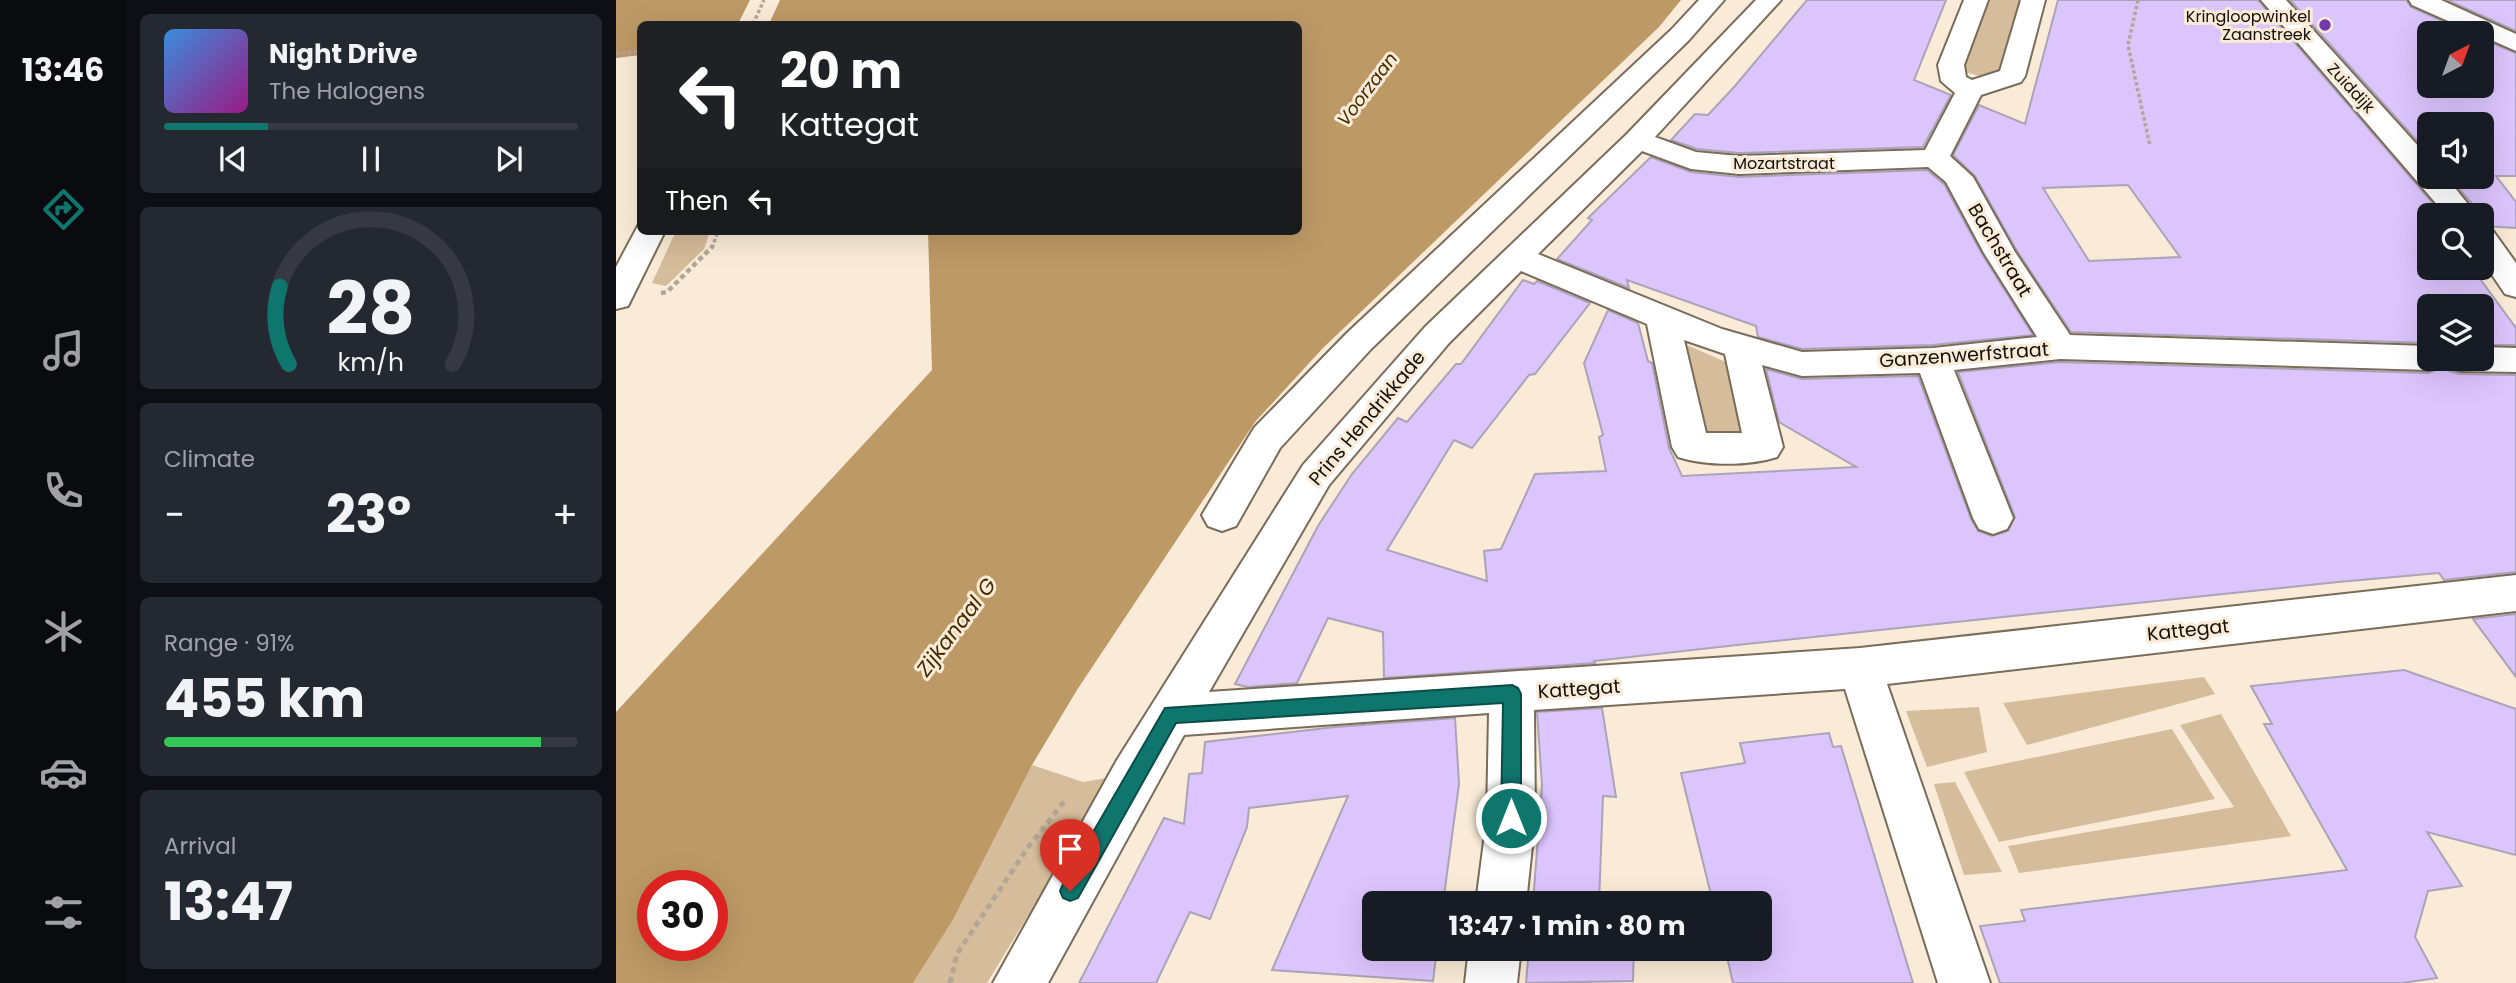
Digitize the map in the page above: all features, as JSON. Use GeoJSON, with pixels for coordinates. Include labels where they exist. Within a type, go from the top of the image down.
{"type":"FeatureCollection","features":[{"type":"Feature","properties":{"kind":"street"},"geometry":{"type":"LineString","coordinates":[[1222,514],[1267,438],[1359,341],[1680,36],[1712,0]]}},
{"type":"Feature","properties":{"kind":"street","name":"Prins Hendrikkade"},"geometry":{"type":"LineString","coordinates":[[1019,983],[1171,715],[1316,475],[1437,335],[1637,140],[1769,0]]}},
{"type":"Feature","properties":{"kind":"street"},"geometry":{"type":"LineString","coordinates":[[1970,90],[1954,81],[1951,65],[1976,0]]}},
{"type":"Feature","properties":{"kind":"street"},"geometry":{"type":"LineString","coordinates":[[1934,158],[1970,90],[2012,76],[2033,0]]}},
{"type":"Feature","properties":{"kind":"street","name":"Zuiddijk"},"geometry":{"type":"LineString","coordinates":[[2273,0],[2417,162]]}},
{"type":"Feature","properties":{"kind":"street"},"geometry":{"type":"LineString","coordinates":[[2421,0],[2516,43]]}},
{"type":"Feature","properties":{"kind":"street","name":"Mozartstraat"},"geometry":{"type":"LineString","coordinates":[[1637,140],[1690,160],[1739,165],[1934,158]]}},
{"type":"Feature","properties":{"kind":"street","name":"Bachstraat"},"geometry":{"type":"LineString","coordinates":[[1934,158],[1958,177],[2000,253],[2060,347]]}},
{"type":"Feature","properties":{"kind":"street","name":"Zuiddijk"},"geometry":{"type":"LineString","coordinates":[[2440,189],[2452,203]]}},
{"type":"Feature","properties":{"kind":"street"},"geometry":{"type":"LineString","coordinates":[[616,298],[648,235]]}},
{"type":"Feature","properties":{"kind":"street"},"geometry":{"type":"LineString","coordinates":[[2499,252],[2516,286]]}},
{"type":"Feature","properties":{"kind":"street","name":"Ganzenwerfstraat"},"geometry":{"type":"LineString","coordinates":[[1518,258],[1662,318],[1740,346],[1802,364],[1933,360],[2060,347],[2417,358]]}},
{"type":"Feature","properties":{"kind":"street"},"geometry":{"type":"LineString","coordinates":[[1662,318],[1691,447],[1764,447],[1740,346]]}},
{"type":"Feature","properties":{"kind":"street"},"geometry":{"type":"LineString","coordinates":[[1933,360],[1993,519]]}},
{"type":"Feature","properties":{"kind":"street"},"geometry":{"type":"LineString","coordinates":[[2494,360],[2516,360]]}},
{"type":"Feature","properties":{"kind":"street","name":"Kattegat"},"geometry":{"type":"LineString","coordinates":[[1171,715],[1512,694],[1860,668],[2516,593]]}},
{"type":"Feature","properties":{"kind":"street"},"geometry":{"type":"LineString","coordinates":[[1860,668],[1964,983]]}},
{"type":"Feature","properties":{"kind":"street"},"geometry":{"type":"LineString","coordinates":[[1502,891],[1511,818],[1512,694]]}},
{"type":"Feature","properties":{"kind":"street"},"geometry":{"type":"LineString","coordinates":[[1491,983],[1494,961]]}},
{"type":"Feature","properties":{"kind":"path"},"geometry":{"type":"LineString","coordinates":[[754,21],[764,0]]}},
{"type":"Feature","properties":{"kind":"path"},"geometry":{"type":"LineString","coordinates":[[2138,0],[2128,45],[2150,146]]}},
{"type":"Feature","properties":{"kind":"path"},"geometry":{"type":"LineString","coordinates":[[616,54],[637,51]]}},
{"type":"Feature","properties":{"kind":"path"},"geometry":{"type":"LineString","coordinates":[[654,295],[667,292],[712,249],[717,235]]}},
{"type":"Feature","properties":{"kind":"path"},"geometry":{"type":"LineString","coordinates":[[950,983],[957,954],[1029,846],[1070,793]]}},
{"type":"Feature","properties":{"kind":"shaded area"},"geometry":{"type":"Polygon","coordinates":[[[1984,0],[2022,0],[1999,70],[1988,78],[1961,71],[1984,0]]]}},
{"type":"Feature","properties":{"kind":"shaded area"},"geometry":{"type":"Polygon","coordinates":[[[674,235],[709,235],[704,249],[666,286],[652,283],[674,235]]]}},
{"type":"Feature","properties":{"kind":"shaded area"},"geometry":{"type":"Polygon","coordinates":[[[1673,339],[1737,367],[1756,438],[1699,439],[1673,339]]]}},
{"type":"Feature","properties":{"kind":"shaded area"},"geometry":{"type":"Polygon","coordinates":[[[2204,677],[2215,694],[2027,745],[2003,703],[2204,677]]]}},
{"type":"Feature","properties":{"kind":"shaded area"},"geometry":{"type":"Polygon","coordinates":[[[1979,707],[1987,752],[1927,767],[1906,711],[1979,707]]]}},
{"type":"Feature","properties":{"kind":"shaded area"},"geometry":{"type":"Polygon","coordinates":[[[2221,714],[2291,836],[2019,873],[2008,846],[2234,807],[2180,725],[2221,714]]]}},
{"type":"Feature","properties":{"kind":"shaded area"},"geometry":{"type":"Polygon","coordinates":[[[2172,729],[2215,799],[1999,842],[1964,772],[2172,729]]]}},
{"type":"Feature","properties":{"kind":"shaded area"},"geometry":{"type":"Polygon","coordinates":[[[1032,765],[1083,782],[1112,777],[987,983],[913,983],[953,920],[1032,765]]]}},
{"type":"Feature","properties":{"kind":"shaded area"},"geometry":{"type":"Polygon","coordinates":[[[1955,782],[2002,872],[1964,875],[1934,784],[1955,782]]]}},
{"type":"Feature","properties":{"kind":"water"},"geometry":{"type":"Polygon","coordinates":[[[616,0],[1681,0],[1659,27],[1322,349],[1255,422],[1077,690],[1032,765],[953,920],[913,983],[616,983],[616,712],[932,370],[928,235],[1302,235],[1302,21],[637,21],[637,55],[616,58],[616,0]]]}},
{"type":"Feature","properties":{"kind":"pier"},"geometry":{"type":"Polygon","coordinates":[[[750,0],[780,0],[770,21],[740,21],[750,0]]]}},
{"type":"Feature","properties":{"kind":"building"},"geometry":{"type":"Polygon","coordinates":[[[1807,0],[1946,0],[1914,80],[1951,95],[1923,147],[1739,153],[1697,149],[1671,140],[1695,114],[1708,115],[1807,0]]]}},
{"type":"Feature","properties":{"kind":"building"},"geometry":{"type":"Polygon","coordinates":[[[2058,0],[2258,0],[2417,185],[2417,189],[2421,189],[2433,203],[2417,203],[2417,280],[2481,280],[2491,294],[2417,294],[2417,343],[2071,332],[2017,251],[1975,176],[1953,155],[1979,105],[2025,124],[2058,0]],[[2128,185],[2043,188],[2089,261],[2180,257],[2128,185]]]}},
{"type":"Feature","properties":{"kind":"building"},"geometry":{"type":"Polygon","coordinates":[[[2290,0],[2406,0],[2411,7],[2442,21],[2417,21],[2417,98],[2494,98],[2494,44],[2516,53],[2516,176],[2496,176],[2516,202],[2516,228],[2494,227],[2494,203],[2472,203],[2459,189],[2494,189],[2494,112],[2417,112],[2417,141],[2290,0]]]}},
{"type":"Feature","properties":{"kind":"building"},"geometry":{"type":"Polygon","coordinates":[[[2447,0],[2516,0],[2516,31],[2447,0]]]}},
{"type":"Feature","properties":{"kind":"building"},"geometry":{"type":"Polygon","coordinates":[[[1651,157],[1691,172],[1739,177],[1927,170],[1944,184],[1982,254],[2033,335],[1933,345],[1802,349],[1758,337],[1756,326],[1627,280],[1629,288],[1557,259],[1592,220],[1588,218],[1651,157]]]}},
{"type":"Feature","properties":{"kind":"building"},"geometry":{"type":"Polygon","coordinates":[[[1523,280],[1534,284],[1537,281],[1590,303],[1535,374],[1529,375],[1472,448],[1454,440],[1387,550],[1487,581],[1484,551],[1501,549],[1535,474],[1606,471],[1599,437],[1603,435],[1584,363],[1608,310],[1638,323],[1648,361],[1652,363],[1669,448],[1682,476],[1856,467],[1779,422],[1766,369],[1802,379],[1918,376],[1971,519],[1978,531],[1992,536],[2008,531],[2015,517],[1958,372],[2060,362],[2516,375],[2516,572],[2444,580],[2439,573],[2338,582],[1746,644],[1594,661],[1595,663],[1384,678],[1383,632],[1328,618],[1297,683],[1248,687],[1235,684],[1318,526],[1352,474],[1398,418],[1407,422],[1456,364],[1461,364],[1523,280]]]}},
{"type":"Feature","properties":{"kind":"building"},"geometry":{"type":"Polygon","coordinates":[[[2494,298],[2516,328],[2516,345],[2494,345],[2494,298]]]}},
{"type":"Feature","properties":{"kind":"building"},"geometry":{"type":"Polygon","coordinates":[[[2516,614],[2516,677],[2473,619],[2516,614]]]}},
{"type":"Feature","properties":{"kind":"building"},"geometry":{"type":"Polygon","coordinates":[[[2404,670],[2516,709],[2516,855],[2427,832],[2462,886],[2428,891],[2415,937],[2437,978],[2402,983],[2000,983],[1980,926],[2025,921],[2021,910],[2347,870],[2264,724],[2272,724],[2251,686],[2404,670]]]}},
{"type":"Feature","properties":{"kind":"building"},"geometry":{"type":"Polygon","coordinates":[[[1602,708],[1616,797],[1603,796],[1599,891],[1534,891],[1542,785],[1537,712],[1602,708]]]}},
{"type":"Feature","properties":{"kind":"building"},"geometry":{"type":"Polygon","coordinates":[[[1455,718],[1459,784],[1445,891],[1362,891],[1362,961],[1435,961],[1433,981],[1272,970],[1348,796],[1249,808],[1247,827],[1210,919],[1190,912],[1156,983],[1079,983],[1164,818],[1184,824],[1189,774],[1202,773],[1205,742],[1335,727],[1455,718]]]}},
{"type":"Feature","properties":{"kind":"building"},"geometry":{"type":"Polygon","coordinates":[[[1829,733],[1833,747],[1841,746],[1913,983],[1733,983],[1728,961],[1772,961],[1772,891],[1710,891],[1681,773],[1745,763],[1740,743],[1829,733]]]}},
{"type":"Feature","properties":{"kind":"building"},"geometry":{"type":"Polygon","coordinates":[[[1528,961],[1634,961],[1633,981],[1526,983],[1528,961]]]}},
{"type":"Feature","properties":{"kind":"place","name":"Kringloopwinkel Zaanstreek"},"geometry":{"type":"Point","coordinates":[2325,25]}},
{"type":"Feature","properties":{"kind":"route"},"geometry":{"type":"LineString","coordinates":[[1070,891],[1171,715],[1512,694],[1511,818]]}},
{"type":"Feature","properties":{"kind":"water label","name":"Voorzaan"},"geometry":{"type":"Point","coordinates":[1367,89]}},
{"type":"Feature","properties":{"kind":"water label","name":"Zijkanaal G"},"geometry":{"type":"Point","coordinates":[956,627]}}]}
